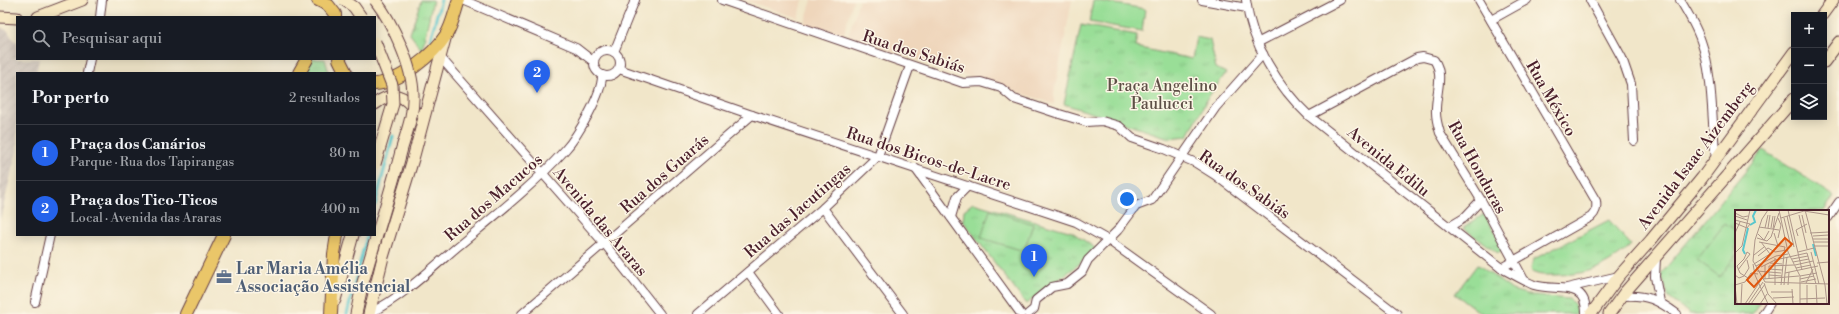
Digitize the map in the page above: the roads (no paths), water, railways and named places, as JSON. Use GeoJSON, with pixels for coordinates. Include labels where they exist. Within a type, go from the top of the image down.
{"type":"FeatureCollection","features":[{"type":"Feature","properties":{"kind":"main road"},"geometry":{"type":"LineString","coordinates":[[41,16],[82,0]]}},
{"type":"Feature","properties":{"kind":"main road"},"geometry":{"type":"LineString","coordinates":[[323,1],[328,5],[334,16],[346,0],[360,16]]}},
{"type":"Feature","properties":{"kind":"main road"},"geometry":{"type":"LineString","coordinates":[[356,314],[362,286],[412,111],[413,95],[407,66],[398,42],[388,20],[375,0]]}},
{"type":"Feature","properties":{"kind":"main road"},"geometry":{"type":"LineString","coordinates":[[369,313],[383,257],[421,131],[447,34],[459,0]]}},
{"type":"Feature","properties":{"kind":"main road"},"geometry":{"type":"LineString","coordinates":[[1824,12],[1833,0]]}},
{"type":"Feature","properties":{"kind":"main road"},"geometry":{"type":"LineString","coordinates":[[0,17],[16,18]]}},
{"type":"Feature","properties":{"kind":"main road"},"geometry":{"type":"LineString","coordinates":[[376,84],[388,82],[410,69],[435,48],[447,34]]}},
{"type":"Feature","properties":{"kind":"main road"},"geometry":{"type":"LineString","coordinates":[[376,45],[392,85],[393,104],[376,161]]}},
{"type":"Feature","properties":{"kind":"main road"},"geometry":{"type":"LineString","coordinates":[[1827,56],[1833,45]]}},
{"type":"Feature","properties":{"kind":"main road","name":"Avenida Isaac Aizemberg"},"geometry":{"type":"LineString","coordinates":[[1591,314],[1619,276],[1675,212],[1791,57]]}},
{"type":"Feature","properties":{"kind":"main road"},"geometry":{"type":"LineString","coordinates":[[300,72],[306,60]]}},
{"type":"Feature","properties":{"kind":"main road"},"geometry":{"type":"LineString","coordinates":[[340,60],[346,72]]}},
{"type":"Feature","properties":{"kind":"main road"},"geometry":{"type":"LineString","coordinates":[[376,104],[391,96],[404,98],[410,103],[417,114],[421,131]]}},
{"type":"Feature","properties":{"kind":"main road","name":"Avenida Isaac Aizemberg"},"geometry":{"type":"LineString","coordinates":[[1609,314],[1791,102]]}},
{"type":"Feature","properties":{"kind":"main road"},"geometry":{"type":"LineString","coordinates":[[186,314],[224,236]]}},
{"type":"Feature","properties":{"kind":"main road"},"geometry":{"type":"LineString","coordinates":[[331,314],[334,254],[337,236]]}},
{"type":"Feature","properties":{"kind":"main road"},"geometry":{"type":"LineString","coordinates":[[331,314],[353,236]]}},
{"type":"Feature","properties":{"kind":"street"},"geometry":{"type":"LineString","coordinates":[[100,16],[102,0]]}},
{"type":"Feature","properties":{"kind":"street"},"geometry":{"type":"LineString","coordinates":[[463,0],[576,48],[594,62],[596,70],[602,75],[610,76],[619,69],[619,58],[614,52],[606,50],[601,52],[598,54],[594,62]]}},
{"type":"Feature","properties":{"kind":"street"},"geometry":{"type":"LineString","coordinates":[[614,52],[634,0]]}},
{"type":"Feature","properties":{"kind":"street","name":"Rua dos Sabiás"},"geometry":{"type":"LineString","coordinates":[[722,0],[963,83],[981,82],[1000,88],[1014,99],[1086,122],[1102,120],[1119,126],[1132,138],[1164,149],[1196,163],[1215,175],[1397,314]]}},
{"type":"Feature","properties":{"kind":"street"},"geometry":{"type":"LineString","coordinates":[[1202,0],[1246,4]]}},
{"type":"Feature","properties":{"kind":"street"},"geometry":{"type":"LineString","coordinates":[[1259,42],[1340,0]]}},
{"type":"Feature","properties":{"kind":"street","name":"Rua México"},"geometry":{"type":"LineString","coordinates":[[1479,0],[1596,201],[1596,210],[1591,216],[1514,259]]}},
{"type":"Feature","properties":{"kind":"street"},"geometry":{"type":"LineString","coordinates":[[1491,20],[1527,0]]}},
{"type":"Feature","properties":{"kind":"street"},"geometry":{"type":"LineString","coordinates":[[1590,0],[1622,58],[1631,84],[1634,141]]}},
{"type":"Feature","properties":{"kind":"street"},"geometry":{"type":"LineString","coordinates":[[1680,0],[1694,24],[1707,62],[1716,159]]}},
{"type":"Feature","properties":{"kind":"street","name":"Avenida Edilu"},"geometry":{"type":"LineString","coordinates":[[1246,4],[1249,19],[1263,54],[1274,74],[1287,92],[1309,116],[1501,268],[1523,278],[1533,285],[1567,288],[1575,291],[1583,298],[1586,304],[1586,314]]}},
{"type":"Feature","properties":{"kind":"street"},"geometry":{"type":"LineString","coordinates":[[1028,314],[1034,309],[1036,300],[1052,287],[1067,284],[1082,272],[1088,260],[1118,230],[1136,206],[1152,200],[1216,107],[1263,54]]}},
{"type":"Feature","properties":{"kind":"street","name":"Rua Honduras"},"geometry":{"type":"LineString","coordinates":[[1309,116],[1417,58],[1429,57],[1434,60],[1439,72],[1436,123],[1440,134],[1481,200],[1523,278]]}},
{"type":"Feature","properties":{"kind":"street","name":"Avenida das Araras"},"geometry":{"type":"LineString","coordinates":[[441,58],[604,243],[660,314]]}},
{"type":"Feature","properties":{"kind":"street"},"geometry":{"type":"LineString","coordinates":[[87,72],[90,60]]}},
{"type":"Feature","properties":{"kind":"street","name":"Rua das Jacutingas"},"geometry":{"type":"LineString","coordinates":[[698,314],[823,208],[878,156],[910,66]]}},
{"type":"Feature","properties":{"kind":"street","name":"Rua dos Bicos-de-Lacre"},"geometry":{"type":"LineString","coordinates":[[619,69],[752,116],[915,168],[1076,222],[1108,240],[1211,314]]}},
{"type":"Feature","properties":{"kind":"street","name":"Rua dos Macucos"},"geometry":{"type":"LineString","coordinates":[[369,313],[384,306],[409,287],[486,223],[542,173],[565,150],[575,137],[602,85],[602,75]]}},
{"type":"Feature","properties":{"kind":"street","name":"Rua dos Guarás"},"geometry":{"type":"LineString","coordinates":[[522,314],[752,116]]}},
{"type":"Feature","properties":{"kind":"street"},"geometry":{"type":"LineString","coordinates":[[915,168],[1021,314]]}},
{"type":"Feature","properties":{"kind":"street"},"geometry":{"type":"LineString","coordinates":[[951,217],[957,197],[968,186]]}},
{"type":"Feature","properties":{"kind":"street"},"geometry":{"type":"LineString","coordinates":[[1449,227],[1464,218],[1481,200]]}},
{"type":"Feature","properties":{"kind":"street"},"geometry":{"type":"LineString","coordinates":[[1829,217],[1839,202]]}},
{"type":"Feature","properties":{"kind":"street"},"geometry":{"type":"LineString","coordinates":[[823,208],[903,314]]}},
{"type":"Feature","properties":{"kind":"street"},"geometry":{"type":"LineString","coordinates":[[35,302],[50,236]]}},
{"type":"Feature","properties":{"kind":"street"},"geometry":{"type":"LineString","coordinates":[[1656,258],[1655,277],[1660,302]]}},
{"type":"Feature","properties":{"kind":"street"},"geometry":{"type":"LineString","coordinates":[[1501,268],[1514,259]]}},
{"type":"Feature","properties":{"kind":"street"},"geometry":{"type":"LineString","coordinates":[[748,272],[779,314]]}},
{"type":"Feature","properties":{"kind":"street","name":"Avenida Edilu"},"geometry":{"type":"LineString","coordinates":[[1567,288],[1619,276]]}},
{"type":"Feature","properties":{"kind":"street"},"geometry":{"type":"LineString","coordinates":[[1623,296],[1639,296],[1660,302],[1677,314]]}},
{"type":"Feature","properties":{"kind":"street"},"geometry":{"type":"LineString","coordinates":[[1763,314],[1769,304]]}},
{"type":"Feature","properties":{"kind":"waterway"},"geometry":{"type":"LineString","coordinates":[[430,40],[441,0]]}},
{"type":"Feature","properties":{"kind":"waterway"},"geometry":{"type":"LineString","coordinates":[[376,201],[393,136]]}},
{"type":"Feature","properties":{"kind":"waterway"},"geometry":{"type":"LineString","coordinates":[[347,314],[367,236]]}},
{"type":"Feature","properties":{"kind":"place","name":"Praça dos Tico-Ticos"},"geometry":{"type":"Point","coordinates":[537,93]}},
{"type":"Feature","properties":{"kind":"place","name":"Lar Maria Amélia Associação Assistencial"},"geometry":{"type":"Point","coordinates":[224,277]}},
{"type":"Feature","properties":{"kind":"place","name":"Praça dos Canários"},"geometry":{"type":"Point","coordinates":[1034,277]}},
{"type":"Feature","properties":{"kind":"park label","name":"Praça Angelino Paulucci"},"geometry":{"type":"Point","coordinates":[1162,94]}}]}
